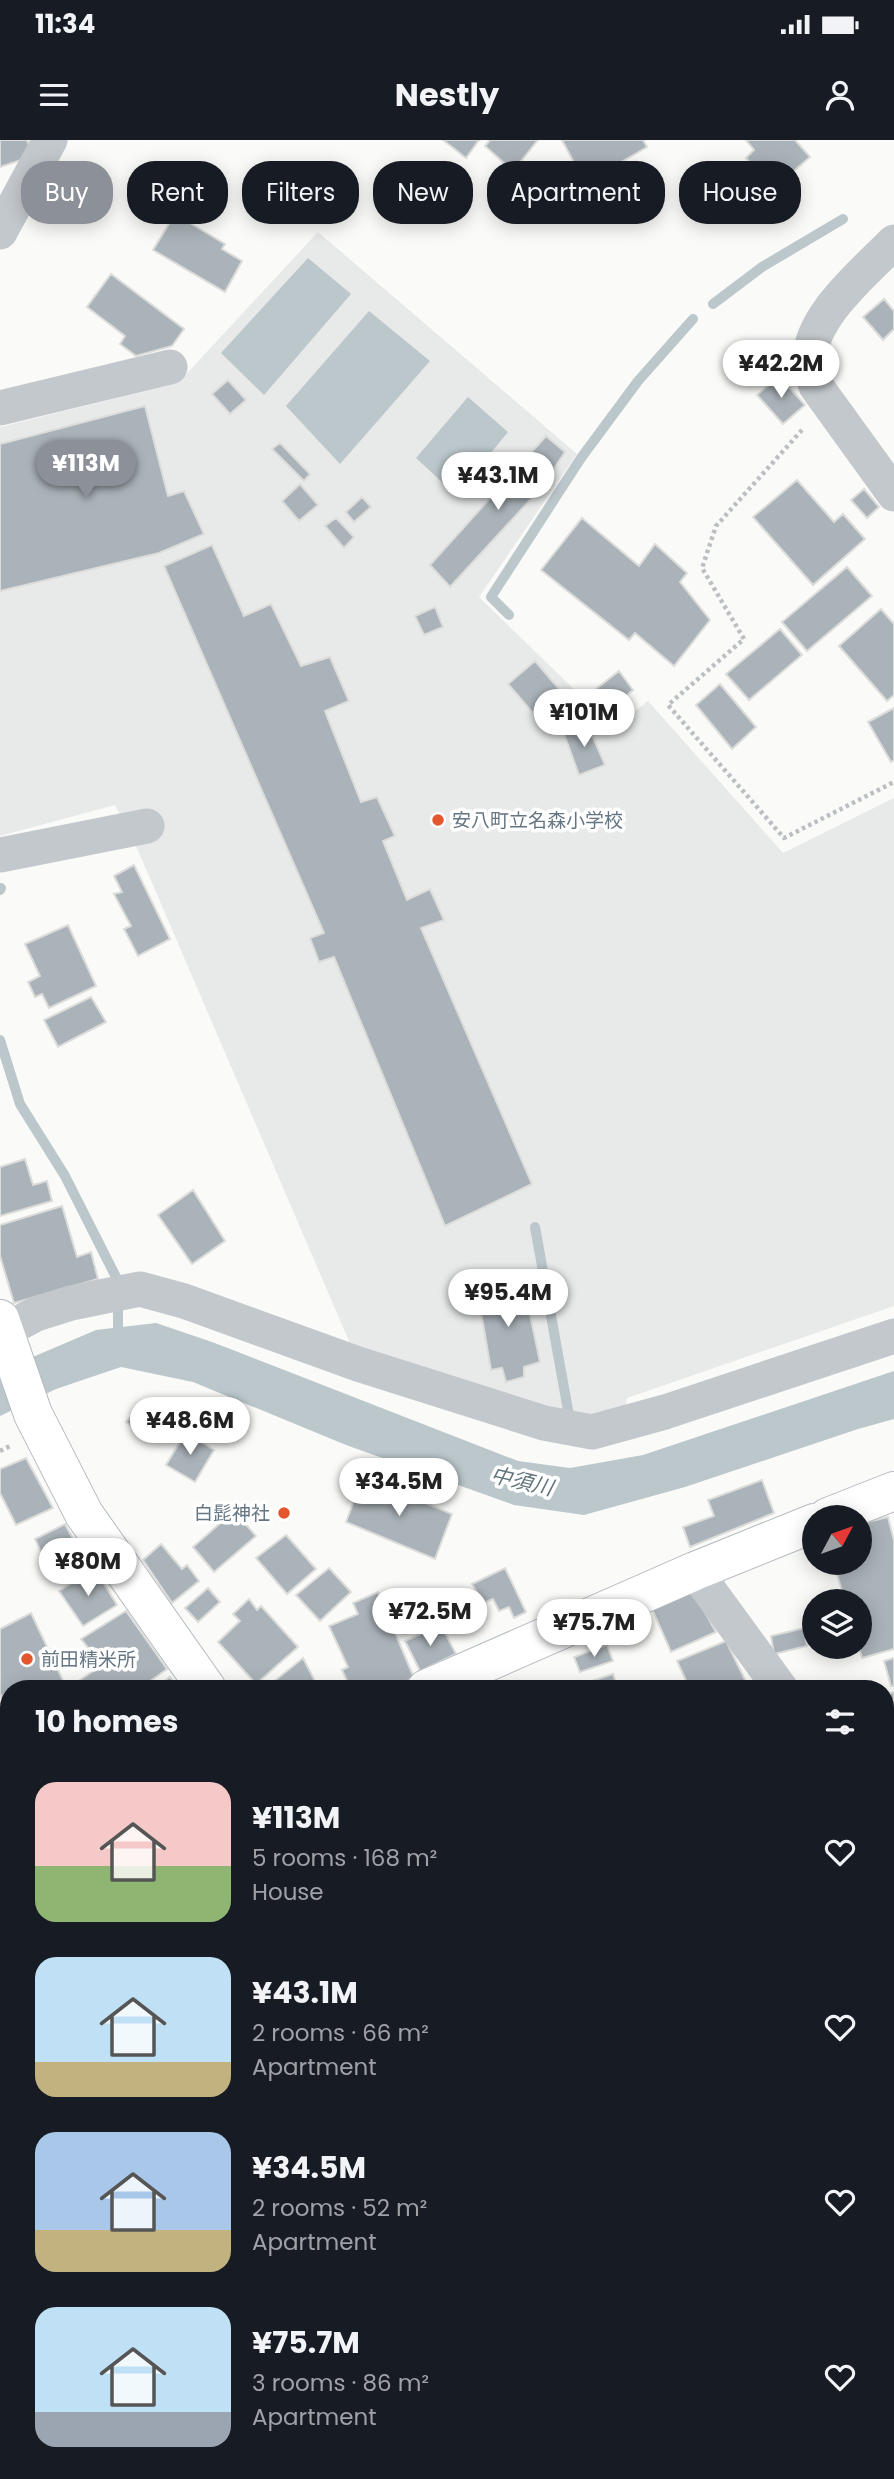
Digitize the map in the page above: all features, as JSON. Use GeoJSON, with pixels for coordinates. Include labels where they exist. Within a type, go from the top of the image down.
{"type":"FeatureCollection","features":[{"type":"Feature","properties":{"kind":"street"},"geometry":{"type":"LineString","coordinates":[[0,232],[51,140]]}},
{"type":"Feature","properties":{"kind":"street"},"geometry":{"type":"LineString","coordinates":[[893,488],[816,386],[810,366],[811,349],[820,326],[837,299],[894,242]]}},
{"type":"Feature","properties":{"kind":"street"},"geometry":{"type":"LineString","coordinates":[[0,408],[170,367]]}},
{"type":"Feature","properties":{"kind":"street"},"geometry":{"type":"LineString","coordinates":[[0,855],[147,826]]}},
{"type":"Feature","properties":{"kind":"street"},"geometry":{"type":"LineString","coordinates":[[201,1680],[84,1514],[33,1415],[4,1334],[36,1314],[71,1303],[140,1289],[184,1301],[358,1364],[533,1420],[592,1432],[665,1412],[894,1336]]}},
{"type":"Feature","properties":{"kind":"street"},"geometry":{"type":"LineString","coordinates":[[858,1505],[894,1491]]}},
{"type":"Feature","properties":{"kind":"street"},"geometry":{"type":"LineString","coordinates":[[470,1680],[695,1571],[802,1528]]}},
{"type":"Feature","properties":{"kind":"street"},"geometry":{"type":"LineString","coordinates":[[695,1571],[774,1680]]}},
{"type":"Feature","properties":{"kind":"path"},"geometry":{"type":"LineString","coordinates":[[827,402],[716,526],[702,568],[744,639],[668,705],[784,838],[894,782]]}},
{"type":"Feature","properties":{"kind":"shaded area","name":"安八町立名森小学校"},"geometry":{"type":"Polygon","coordinates":[[[318,232],[577,454],[479,597],[614,728],[648,701],[783,853],[894,798],[894,1306],[627,1398],[624,1415],[587,1422],[352,1348],[140,855],[115,805],[0,836],[0,427],[178,383],[318,232]]]}},
{"type":"Feature","properties":{"kind":"water"},"geometry":{"type":"Polygon","coordinates":[[[308,258],[351,294],[264,395],[221,353],[308,258]]]}},
{"type":"Feature","properties":{"kind":"water"},"geometry":{"type":"Polygon","coordinates":[[[369,311],[430,361],[340,464],[286,406],[369,311]]]}},
{"type":"Feature","properties":{"kind":"water"},"geometry":{"type":"Polygon","coordinates":[[[468,397],[508,432],[456,495],[416,458],[468,397]]]}},
{"type":"Feature","properties":{"kind":"water","name":"中須川"},"geometry":{"type":"Polygon","coordinates":[[[156,1323],[212,1342],[518,1461],[570,1468],[643,1455],[894,1371],[894,1419],[685,1487],[584,1515],[514,1505],[346,1445],[193,1382],[121,1367],[56,1389],[0,1416],[0,1371],[96,1330],[156,1323]]]}},
{"type":"Feature","properties":{"kind":"building"},"geometry":{"type":"Polygon","coordinates":[[[0,140],[27,140],[29,145],[24,159],[0,167],[0,140]]]}},
{"type":"Feature","properties":{"kind":"building"},"geometry":{"type":"Polygon","coordinates":[[[443,140],[479,140],[466,158],[443,140]]]}},
{"type":"Feature","properties":{"kind":"building"},"geometry":{"type":"Polygon","coordinates":[[[490,140],[537,141],[521,161],[502,161],[485,146],[490,140]]]}},
{"type":"Feature","properties":{"kind":"building"},"geometry":{"type":"Polygon","coordinates":[[[562,140],[643,140],[647,147],[623,161],[573,161],[562,140]]]}},
{"type":"Feature","properties":{"kind":"building"},"geometry":{"type":"Polygon","coordinates":[[[746,140],[795,140],[810,157],[801,165],[801,161],[749,161],[746,158],[754,150],[746,140]]]}},
{"type":"Feature","properties":{"kind":"building"},"geometry":{"type":"Polygon","coordinates":[[[169,224],[192,224],[225,244],[222,249],[242,261],[225,292],[153,250],[169,224]]]}},
{"type":"Feature","properties":{"kind":"building"},"geometry":{"type":"Polygon","coordinates":[[[111,274],[184,329],[172,346],[136,356],[120,344],[125,336],[87,307],[111,274]]]}},
{"type":"Feature","properties":{"kind":"building"},"geometry":{"type":"Polygon","coordinates":[[[884,299],[894,311],[894,329],[883,340],[863,317],[884,299]]]}},
{"type":"Feature","properties":{"kind":"building"},"geometry":{"type":"Polygon","coordinates":[[[779,376],[805,405],[783,424],[757,395],[779,376]]]}},
{"type":"Feature","properties":{"kind":"building"},"geometry":{"type":"Polygon","coordinates":[[[228,380],[246,400],[230,414],[212,394],[228,380]]]}},
{"type":"Feature","properties":{"kind":"building"},"geometry":{"type":"Polygon","coordinates":[[[145,406],[168,496],[184,491],[204,534],[159,553],[0,591],[0,444],[145,406]]]}},
{"type":"Feature","properties":{"kind":"building"},"geometry":{"type":"Polygon","coordinates":[[[546,436],[565,452],[542,487],[450,587],[430,565],[546,436]]]}},
{"type":"Feature","properties":{"kind":"building"},"geometry":{"type":"Polygon","coordinates":[[[280,443],[310,474],[304,481],[272,449],[280,443]]]}},
{"type":"Feature","properties":{"kind":"building"},"geometry":{"type":"Polygon","coordinates":[[[797,480],[834,522],[843,514],[865,539],[813,585],[753,517],[797,480]]]}},
{"type":"Feature","properties":{"kind":"building"},"geometry":{"type":"Polygon","coordinates":[[[300,484],[318,505],[299,521],[282,501],[300,484]]]}},
{"type":"Feature","properties":{"kind":"building"},"geometry":{"type":"Polygon","coordinates":[[[864,489],[879,507],[867,518],[851,500],[864,489]]]}},
{"type":"Feature","properties":{"kind":"building"},"geometry":{"type":"Polygon","coordinates":[[[362,497],[371,507],[354,522],[346,512],[362,497]]]}},
{"type":"Feature","properties":{"kind":"building"},"geometry":{"type":"Polygon","coordinates":[[[336,518],[354,537],[344,548],[325,526],[336,518]]]}},
{"type":"Feature","properties":{"kind":"building"},"geometry":{"type":"Polygon","coordinates":[[[582,518],[639,566],[655,544],[687,573],[680,582],[710,620],[674,666],[635,633],[629,640],[541,570],[582,518]]]}},
{"type":"Feature","properties":{"kind":"building"},"geometry":{"type":"Polygon","coordinates":[[[212,545],[244,616],[271,604],[301,666],[330,657],[349,701],[325,711],[361,802],[377,797],[395,836],[383,841],[407,900],[430,889],[444,920],[421,928],[532,1184],[445,1226],[334,957],[319,962],[310,938],[324,933],[164,566],[212,545]]]}},
{"type":"Feature","properties":{"kind":"building"},"geometry":{"type":"Polygon","coordinates":[[[847,567],[872,596],[807,651],[782,622],[847,567]]]}},
{"type":"Feature","properties":{"kind":"building"},"geometry":{"type":"Polygon","coordinates":[[[435,607],[443,627],[424,635],[415,616],[435,607]]]}},
{"type":"Feature","properties":{"kind":"building"},"geometry":{"type":"Polygon","coordinates":[[[881,609],[894,624],[894,695],[887,701],[839,646],[881,609]]]}},
{"type":"Feature","properties":{"kind":"building"},"geometry":{"type":"Polygon","coordinates":[[[780,629],[802,655],[749,700],[726,674],[780,629]]]}},
{"type":"Feature","properties":{"kind":"building"},"geometry":{"type":"Polygon","coordinates":[[[535,661],[578,711],[551,734],[508,684],[535,661]]]}},
{"type":"Feature","properties":{"kind":"building"},"geometry":{"type":"Polygon","coordinates":[[[619,671],[633,690],[606,712],[591,693],[619,671]]]}},
{"type":"Feature","properties":{"kind":"building"},"geometry":{"type":"Polygon","coordinates":[[[720,684],[756,727],[732,749],[696,705],[720,684]]]}},
{"type":"Feature","properties":{"kind":"building"},"geometry":{"type":"Polygon","coordinates":[[[894,708],[894,760],[891,762],[868,722],[894,708]]]}},
{"type":"Feature","properties":{"kind":"building"},"geometry":{"type":"Polygon","coordinates":[[[587,723],[605,765],[579,775],[563,731],[587,723]]]}},
{"type":"Feature","properties":{"kind":"building"},"geometry":{"type":"Polygon","coordinates":[[[134,865],[170,939],[138,956],[124,929],[131,926],[114,894],[122,892],[114,876],[134,865]]]}},
{"type":"Feature","properties":{"kind":"building"},"geometry":{"type":"Polygon","coordinates":[[[68,925],[96,986],[49,1008],[42,994],[35,997],[28,982],[40,976],[25,944],[68,925]]]}},
{"type":"Feature","properties":{"kind":"building"},"geometry":{"type":"Polygon","coordinates":[[[91,997],[106,1022],[58,1047],[44,1020],[91,997]]]}},
{"type":"Feature","properties":{"kind":"building"},"geometry":{"type":"Polygon","coordinates":[[[25,1159],[33,1185],[47,1181],[52,1201],[0,1216],[0,1167],[25,1159]]]}},
{"type":"Feature","properties":{"kind":"building"},"geometry":{"type":"Polygon","coordinates":[[[193,1190],[225,1241],[192,1264],[158,1215],[193,1190]]]}},
{"type":"Feature","properties":{"kind":"building"},"geometry":{"type":"Polygon","coordinates":[[[62,1206],[77,1257],[91,1252],[98,1279],[14,1303],[0,1256],[0,1225],[62,1206]]]}},
{"type":"Feature","properties":{"kind":"building"},"geometry":{"type":"Polygon","coordinates":[[[523,1281],[540,1362],[524,1367],[524,1377],[506,1382],[502,1368],[491,1370],[477,1289],[523,1281]]]}},
{"type":"Feature","properties":{"kind":"building"},"geometry":{"type":"Polygon","coordinates":[[[132,1415],[142,1422],[136,1429],[126,1422],[132,1415]]]}},
{"type":"Feature","properties":{"kind":"building"},"geometry":{"type":"Polygon","coordinates":[[[186,1432],[214,1450],[195,1482],[166,1465],[186,1432]]]}},
{"type":"Feature","properties":{"kind":"building"},"geometry":{"type":"Polygon","coordinates":[[[26,1458],[53,1508],[16,1525],[0,1493],[0,1469],[26,1458]]]}},
{"type":"Feature","properties":{"kind":"building"},"geometry":{"type":"Polygon","coordinates":[[[363,1477],[452,1514],[435,1559],[346,1522],[363,1477]]]}},
{"type":"Feature","properties":{"kind":"building"},"geometry":{"type":"Polygon","coordinates":[[[762,1480],[774,1513],[690,1547],[683,1527],[714,1516],[708,1500],[762,1480]]]}},
{"type":"Feature","properties":{"kind":"building"},"geometry":{"type":"Polygon","coordinates":[[[234,1511],[256,1536],[214,1572],[193,1547],[234,1511]]]}},
{"type":"Feature","properties":{"kind":"building"},"geometry":{"type":"Polygon","coordinates":[[[888,1517],[894,1541],[894,1649],[872,1655],[872,1589],[841,1589],[837,1575],[872,1575],[872,1521],[888,1517]]]}},
{"type":"Feature","properties":{"kind":"building"},"geometry":{"type":"Polygon","coordinates":[[[65,1524],[82,1556],[50,1571],[35,1539],[65,1524]]]}},
{"type":"Feature","properties":{"kind":"building"},"geometry":{"type":"Polygon","coordinates":[[[286,1535],[316,1569],[287,1594],[256,1558],[286,1535]]]}},
{"type":"Feature","properties":{"kind":"building"},"geometry":{"type":"Polygon","coordinates":[[[161,1544],[182,1569],[187,1565],[199,1581],[172,1603],[143,1560],[161,1544]]]}},
{"type":"Feature","properties":{"kind":"building"},"geometry":{"type":"Polygon","coordinates":[[[329,1568],[351,1592],[320,1621],[296,1595],[329,1568]]]}},
{"type":"Feature","properties":{"kind":"building"},"geometry":{"type":"Polygon","coordinates":[[[505,1568],[526,1612],[514,1618],[509,1607],[499,1611],[493,1599],[483,1603],[472,1584],[505,1568]]]}},
{"type":"Feature","properties":{"kind":"building"},"geometry":{"type":"Polygon","coordinates":[[[95,1569],[117,1605],[83,1626],[59,1591],[95,1569]]]}},
{"type":"Feature","properties":{"kind":"building"},"geometry":{"type":"Polygon","coordinates":[[[208,1588],[220,1602],[198,1622],[185,1608],[208,1588]]]}},
{"type":"Feature","properties":{"kind":"building"},"geometry":{"type":"Polygon","coordinates":[[[692,1589],[716,1632],[671,1652],[652,1609],[692,1589]]]}},
{"type":"Feature","properties":{"kind":"building"},"geometry":{"type":"Polygon","coordinates":[[[378,1592],[414,1678],[347,1680],[342,1670],[348,1667],[329,1626],[358,1614],[353,1603],[378,1592]]]}},
{"type":"Feature","properties":{"kind":"building"},"geometry":{"type":"Polygon","coordinates":[[[249,1599],[257,1610],[261,1606],[298,1647],[261,1680],[252,1680],[218,1642],[240,1621],[233,1614],[249,1599]]]}},
{"type":"Feature","properties":{"kind":"building"},"geometry":{"type":"Polygon","coordinates":[[[410,1608],[419,1628],[404,1634],[395,1614],[410,1608]]]}},
{"type":"Feature","properties":{"kind":"building"},"geometry":{"type":"Polygon","coordinates":[[[126,1611],[167,1669],[152,1680],[80,1680],[102,1665],[81,1639],[126,1611]]]}},
{"type":"Feature","properties":{"kind":"building","name":"前田精米所"},"geometry":{"type":"Polygon","coordinates":[[[31,1613],[63,1680],[0,1680],[0,1629],[31,1613]]]}},
{"type":"Feature","properties":{"kind":"building"},"geometry":{"type":"Polygon","coordinates":[[[441,1625],[456,1654],[420,1671],[405,1641],[441,1625]]]}},
{"type":"Feature","properties":{"kind":"building"},"geometry":{"type":"Polygon","coordinates":[[[802,1628],[802,1647],[774,1654],[771,1636],[802,1628]]]}},
{"type":"Feature","properties":{"kind":"building"},"geometry":{"type":"Polygon","coordinates":[[[726,1641],[745,1680],[686,1680],[677,1661],[726,1641]]]}},
{"type":"Feature","properties":{"kind":"building"},"geometry":{"type":"Polygon","coordinates":[[[607,1645],[613,1661],[580,1672],[574,1657],[607,1645]]]}},
{"type":"Feature","properties":{"kind":"building"},"geometry":{"type":"Polygon","coordinates":[[[303,1658],[314,1680],[276,1680],[303,1658]]]}},
{"type":"Feature","properties":{"kind":"building"},"geometry":{"type":"Polygon","coordinates":[[[894,1658],[894,1680],[889,1680],[884,1661],[894,1658]]]}},
{"type":"Feature","properties":{"kind":"building"},"geometry":{"type":"Polygon","coordinates":[[[613,1674],[615,1680],[595,1680],[613,1674]]]}},
{"type":"Feature","properties":{"kind":"waterway"},"geometry":{"type":"LineString","coordinates":[[713,304],[762,267],[843,219]]}},
{"type":"Feature","properties":{"kind":"waterway"},"geometry":{"type":"LineString","coordinates":[[509,615],[491,597],[581,458],[638,381],[693,319]]}},
{"type":"Feature","properties":{"kind":"waterway"},"geometry":{"type":"LineString","coordinates":[[0,1040],[20,1104],[65,1176],[118,1281]]}},
{"type":"Feature","properties":{"kind":"waterway"},"geometry":{"type":"LineString","coordinates":[[535,1227],[570,1421]]}},
{"type":"Feature","properties":{"kind":"waterway"},"geometry":{"type":"LineString","coordinates":[[118,1303],[118,1339]]}},
{"type":"Feature","properties":{"kind":"place","name":"安八町立名森小学校"},"geometry":{"type":"Point","coordinates":[438,820]}},
{"type":"Feature","properties":{"kind":"place","name":"白髭神社"},"geometry":{"type":"Point","coordinates":[284,1513]}},
{"type":"Feature","properties":{"kind":"place","name":"前田精米所"},"geometry":{"type":"Point","coordinates":[27,1659]}}]}
